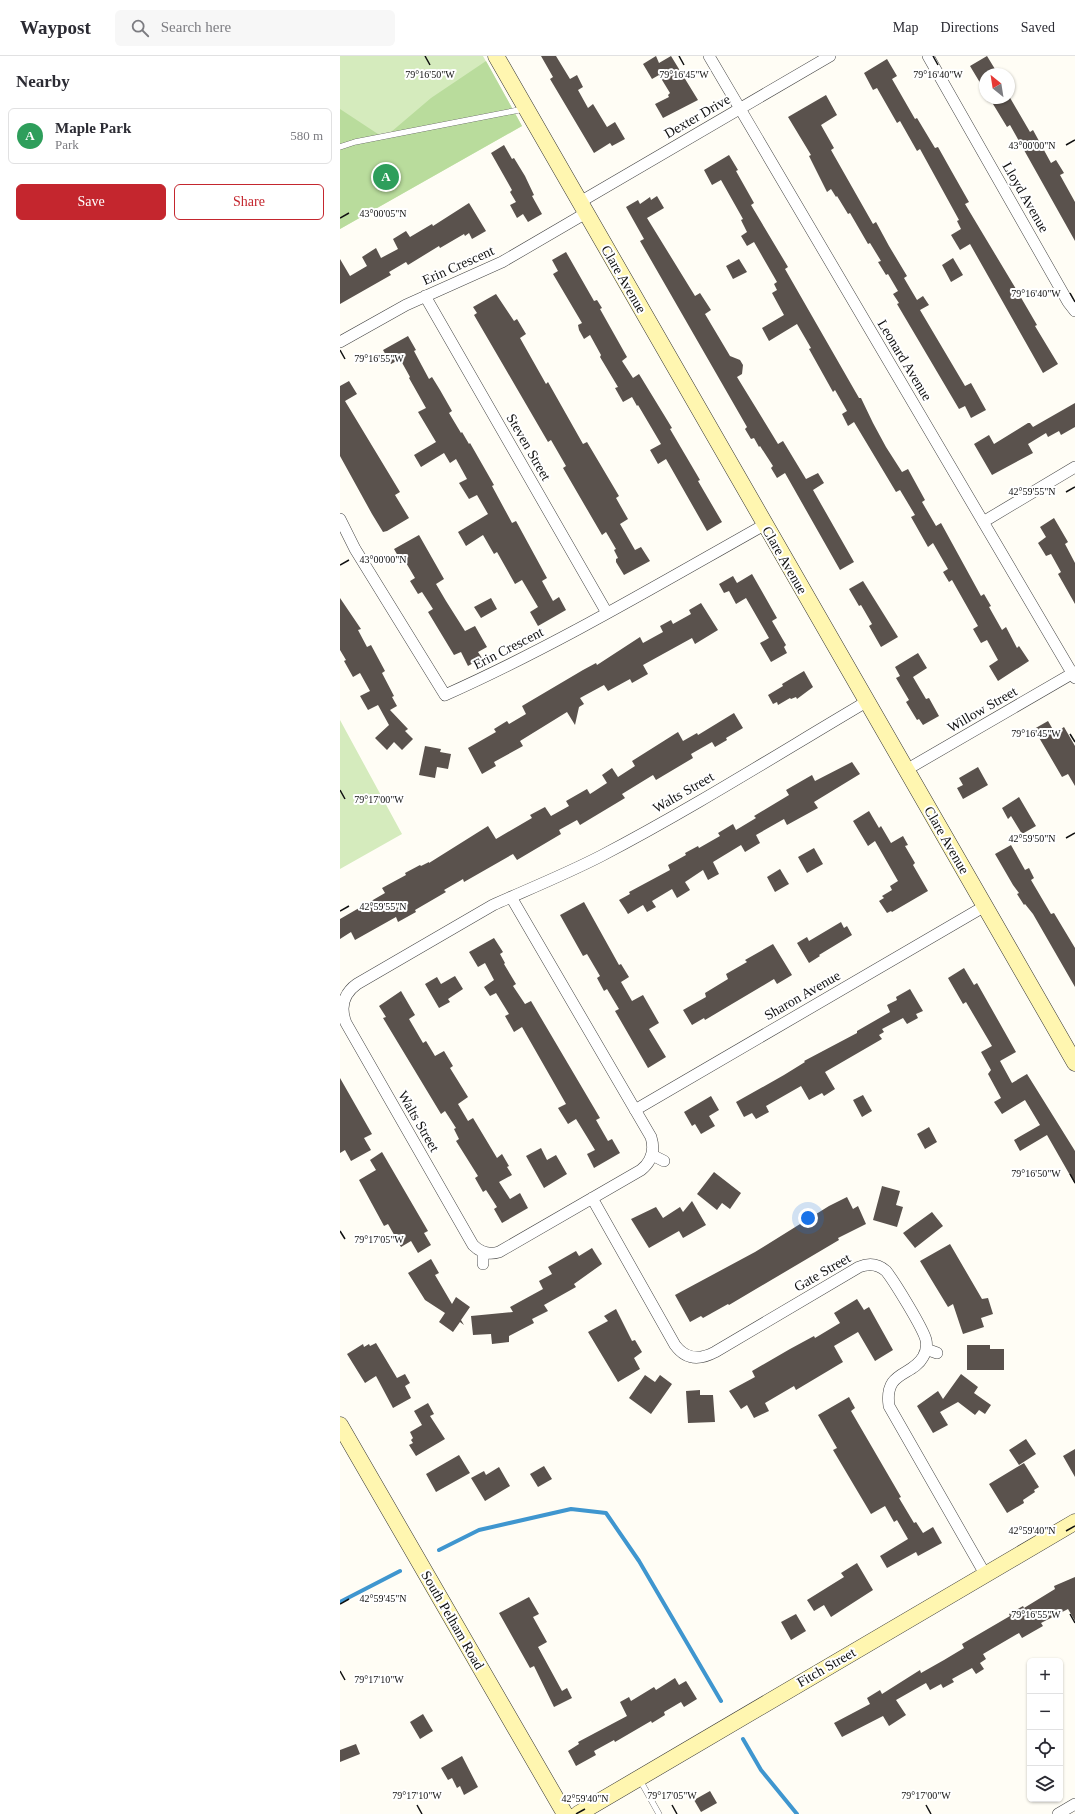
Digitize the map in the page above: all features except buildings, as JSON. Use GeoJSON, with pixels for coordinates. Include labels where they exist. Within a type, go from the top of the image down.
{"type":"FeatureCollection","features":[{"type":"Feature","properties":{"kind":"street","name":"Clare Avenue"},"geometry":{"type":"LineString","coordinates":[[496,56],[764,525],[1075,1063]]}},
{"type":"Feature","properties":{"kind":"street","name":"Leonard Avenue"},"geometry":{"type":"LineString","coordinates":[[709,56],[1074,674]]}},
{"type":"Feature","properties":{"kind":"street","name":"Dexter Drive"},"geometry":{"type":"LineString","coordinates":[[583,208],[739,109],[830,56]]}},
{"type":"Feature","properties":{"kind":"street","name":"Lloyd Avenue"},"geometry":{"type":"LineString","coordinates":[[928,56],[1068,302],[1075,311]]}},
{"type":"Feature","properties":{"kind":"street","name":"Erin Crescent"},"geometry":{"type":"LineString","coordinates":[[340,342],[425,296],[502,262],[583,208]]}},
{"type":"Feature","properties":{"kind":"street","name":"Steven Street"},"geometry":{"type":"LineString","coordinates":[[425,296],[607,613]]}},
{"type":"Feature","properties":{"kind":"street"},"geometry":{"type":"LineString","coordinates":[[983,522],[1075,467]]}},
{"type":"Feature","properties":{"kind":"street","name":"Erin Crescent"},"geometry":{"type":"LineString","coordinates":[[340,519],[355,549],[445,695],[479,680],[607,613],[764,525]]}},
{"type":"Feature","properties":{"kind":"street","name":"Willow Street"},"geometry":{"type":"LineString","coordinates":[[906,770],[1074,674]]}},
{"type":"Feature","properties":{"kind":"street","name":"Walts Street"},"geometry":{"type":"LineString","coordinates":[[483,1252],[474,1245],[346,1024],[342,1010],[342,997],[357,984],[493,905],[572,870],[631,840],[866,702]]}},
{"type":"Feature","properties":{"kind":"street"},"geometry":{"type":"LineString","coordinates":[[483,1264],[483,1252],[494,1254],[499,1252],[641,1170],[650,1161],[653,1143],[636,1110],[511,897]]}},
{"type":"Feature","properties":{"kind":"street","name":"Sharon Avenue"},"geometry":{"type":"LineString","coordinates":[[636,1110],[984,906]]}},
{"type":"Feature","properties":{"kind":"street"},"geometry":{"type":"LineString","coordinates":[[652,1155],[664,1161]]}},
{"type":"Feature","properties":{"kind":"street","name":"Gate Street"},"geometry":{"type":"LineString","coordinates":[[592,1198],[675,1345],[679,1351],[690,1357],[704,1357],[715,1352],[859,1266],[877,1260],[890,1275],[923,1333],[926,1339],[926,1349]]}},
{"type":"Feature","properties":{"kind":"street"},"geometry":{"type":"LineString","coordinates":[[937,1353],[926,1349],[919,1363],[902,1373],[892,1384],[888,1399],[889,1406],[985,1574]]}},
{"type":"Feature","properties":{"kind":"street","name":"South Pelham Road"},"geometry":{"type":"LineString","coordinates":[[340,1425],[565,1814]]}},
{"type":"Feature","properties":{"kind":"street","name":"Fitch Street"},"geometry":{"type":"LineString","coordinates":[[578,1814],[1075,1522]]}},
{"type":"Feature","properties":{"kind":"street"},"geometry":{"type":"LineString","coordinates":[[1058,1814],[1075,1804]]}},
{"type":"Feature","properties":{"kind":"lane"},"geometry":{"type":"LineString","coordinates":[[340,147],[355,142],[526,108]]}},
{"type":"Feature","properties":{"kind":"lane"},"geometry":{"type":"LineString","coordinates":[[638,1778],[659,1814]]}},
{"type":"Feature","properties":{"kind":"green space"},"geometry":{"type":"Polygon","coordinates":[[[340,56],[483,56],[522,126],[340,229],[340,56]]]}},
{"type":"Feature","properties":{"kind":"green space"},"geometry":{"type":"Polygon","coordinates":[[[486,61],[522,126],[340,229],[340,109],[384,138],[431,98],[486,61]]]}},
{"type":"Feature","properties":{"kind":"green space"},"geometry":{"type":"Polygon","coordinates":[[[340,720],[402,834],[340,869],[340,720]]]}},
{"type":"Feature","properties":{"kind":"waterway"},"geometry":{"type":"LineString","coordinates":[[439,1550],[479,1530],[571,1509],[606,1513],[639,1561],[721,1701]]}},
{"type":"Feature","properties":{"kind":"waterway"},"geometry":{"type":"LineString","coordinates":[[340,1602],[400,1571]]}},
{"type":"Feature","properties":{"kind":"waterway"},"geometry":{"type":"LineString","coordinates":[[743,1739],[761,1770],[797,1814]]}},
{"type":"Feature","properties":{"kind":"place","name":"Maple Park"},"geometry":{"type":"Point","coordinates":[386,177]}}]}
